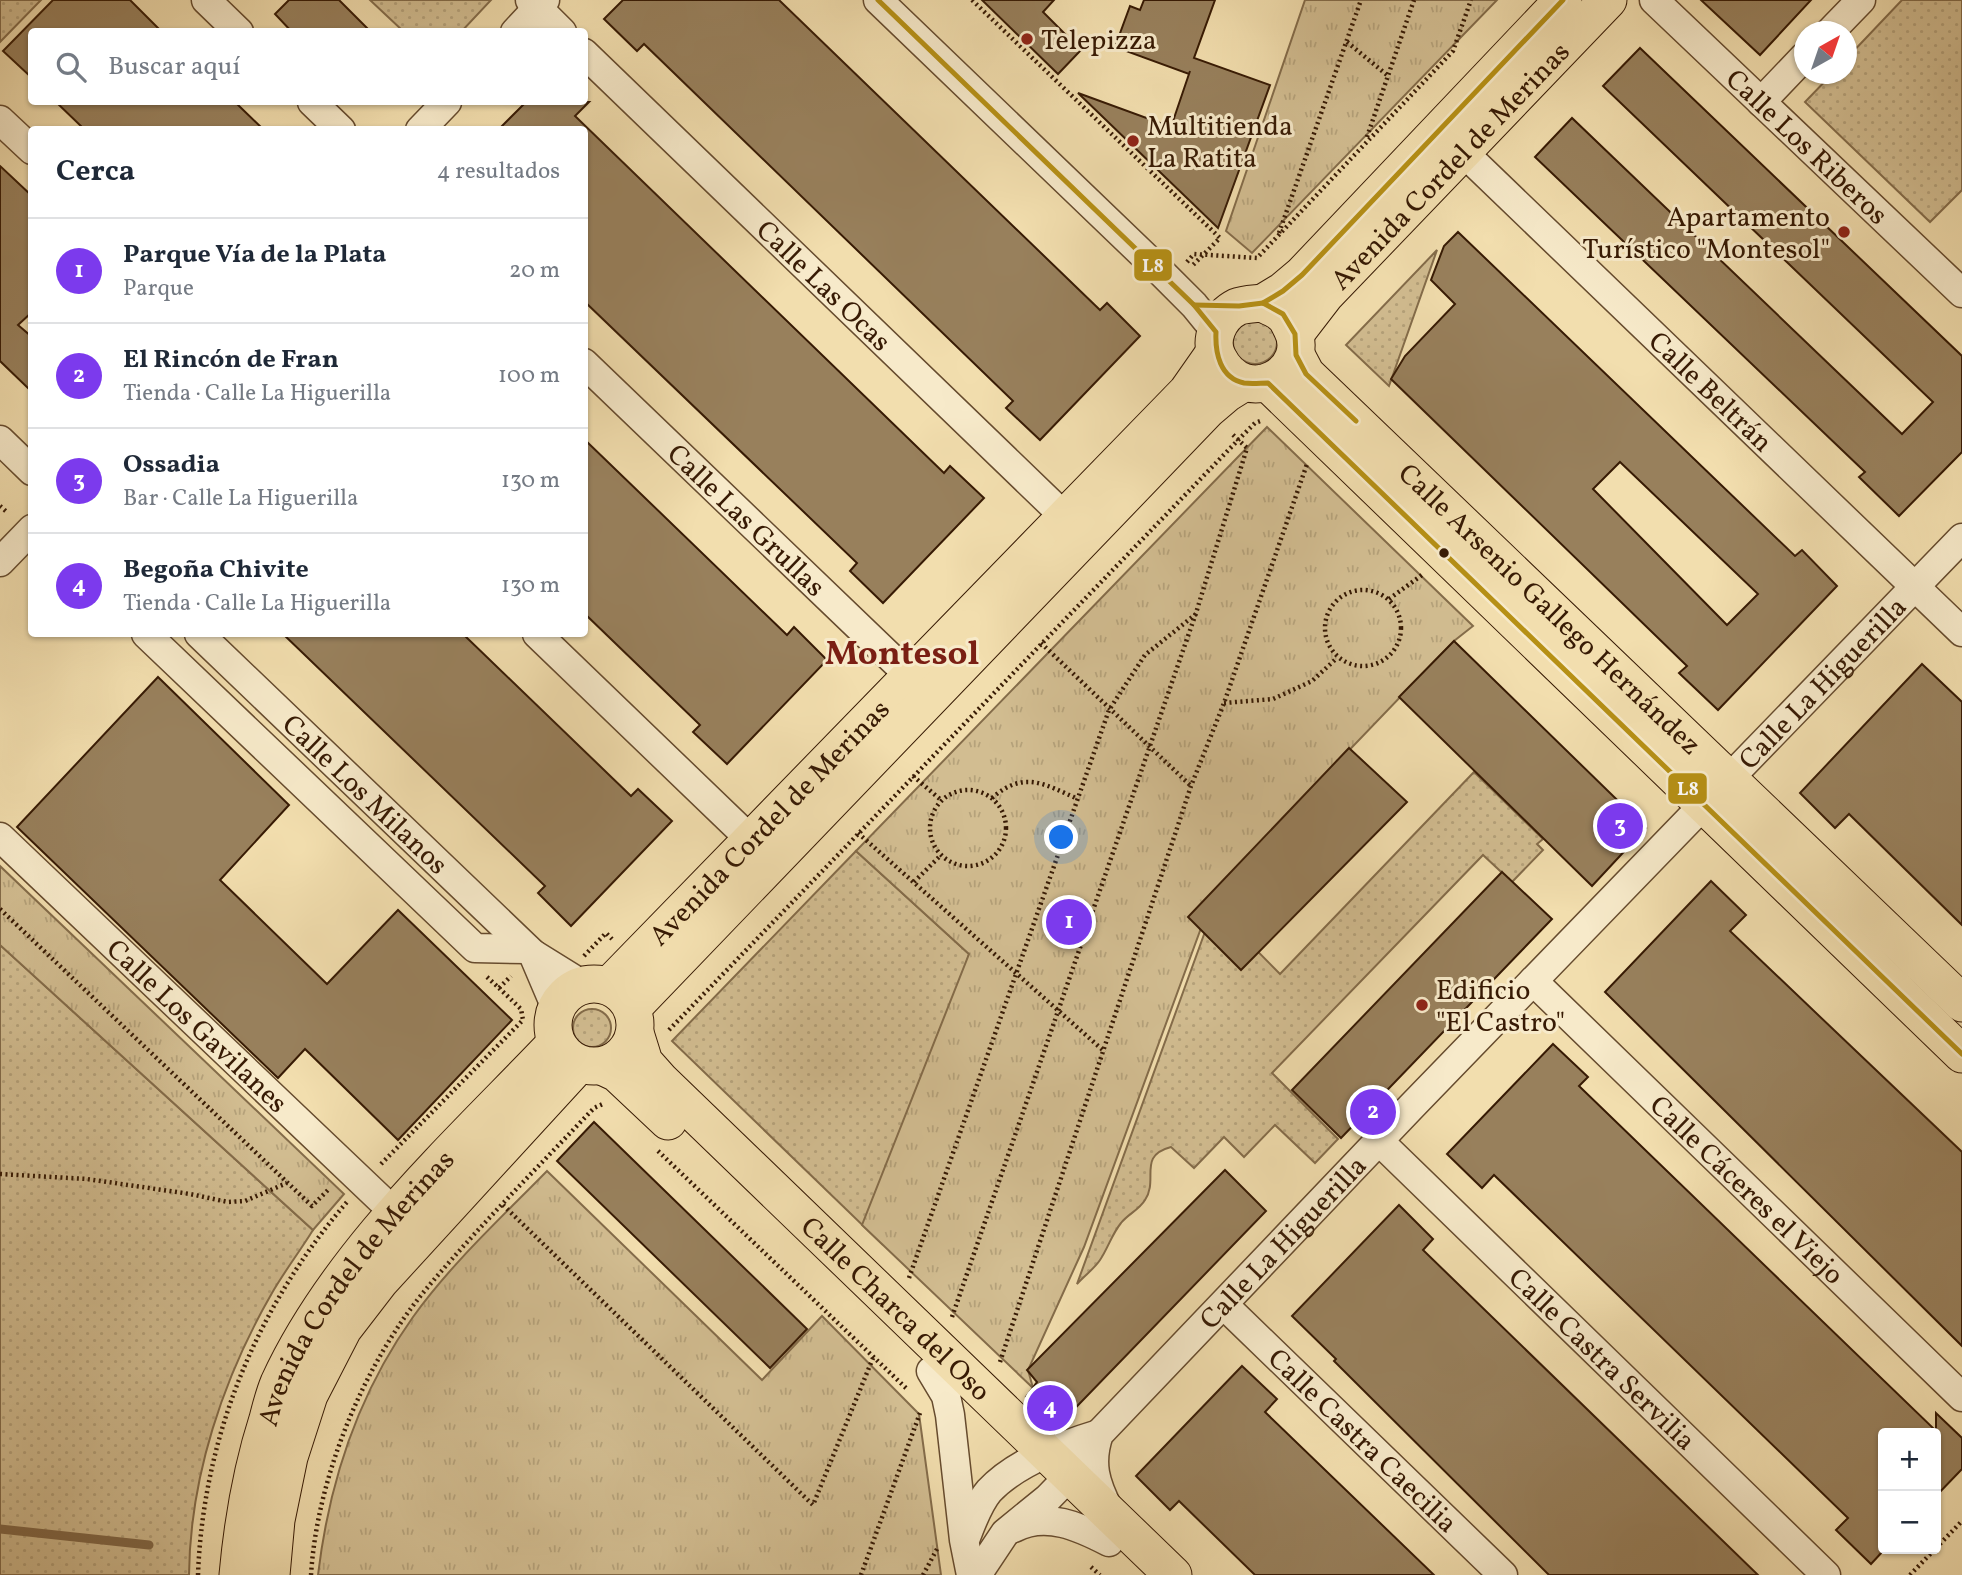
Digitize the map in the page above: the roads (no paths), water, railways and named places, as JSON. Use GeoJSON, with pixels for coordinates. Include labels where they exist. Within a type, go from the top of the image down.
{"type":"FeatureCollection","features":[{"type":"Feature","properties":{"kind":"main road","name":"Avenida Cordel de Merinas"},"geometry":{"type":"LineString","coordinates":[[271,1575],[276,1520],[289,1457],[309,1395],[343,1329],[380,1281],[602,1025],[751,840],[1191,388],[1225,320],[1283,292],[1302,275],[1563,0]]}},
{"type":"Feature","properties":{"kind":"main road","name":"Avenida Cordel de Merinas"},"geometry":{"type":"LineString","coordinates":[[1295,345],[1325,295],[1608,0]]}},
{"type":"Feature","properties":{"kind":"main road"},"geometry":{"type":"LineString","coordinates":[[1283,314],[1295,345],[1283,374],[1256,383],[1225,372],[1225,320],[1283,314]]}},
{"type":"Feature","properties":{"kind":"main road","name":"Calle Arsenio Gallego Hernández"},"geometry":{"type":"LineString","coordinates":[[1295,345],[1306,374],[1716,792],[1962,1054]]}},
{"type":"Feature","properties":{"kind":"main road","name":"Avenida Cordel de Merinas"},"geometry":{"type":"LineString","coordinates":[[238,1575],[243,1517],[257,1451],[278,1385],[315,1315],[395,1213],[602,1025],[1207,410],[1227,393],[1256,383]]}},
{"type":"Feature","properties":{"kind":"main road","name":"Calle Arsenio Gallego Hernández"},"geometry":{"type":"LineString","coordinates":[[1256,383],[1331,443],[1716,792],[1962,1003]]}},
{"type":"Feature","properties":{"kind":"main road","name":"Calle Charca del Oso"},"geometry":{"type":"LineString","coordinates":[[602,1025],[617,1073],[934,1378],[1066,1459]]}},
{"type":"Feature","properties":{"kind":"main road","name":"Calle Charca del Oso"},"geometry":{"type":"LineString","coordinates":[[934,1378],[1019,1427],[1066,1459],[1103,1550],[1144,1575]]}},
{"type":"Feature","properties":{"kind":"main road","name":"Calle Charca del Oso"},"geometry":{"type":"LineString","coordinates":[[1103,1550],[1172,1575]]}},
{"type":"Feature","properties":{"kind":"street"},"geometry":{"type":"LineString","coordinates":[[206,0],[235,28]]}},
{"type":"Feature","properties":{"kind":"street"},"geometry":{"type":"LineString","coordinates":[[878,0],[1170,280],[1225,320]]}},
{"type":"Feature","properties":{"kind":"street","name":"Calle Los Riberos"},"geometry":{"type":"LineString","coordinates":[[1654,0],[1962,293]]}},
{"type":"Feature","properties":{"kind":"street"},"geometry":{"type":"LineString","coordinates":[[1841,21],[1861,0]]}},
{"type":"Feature","properties":{"kind":"street"},"geometry":{"type":"LineString","coordinates":[[518,28],[538,3],[559,28]]}},
{"type":"Feature","properties":{"kind":"street","name":"Calle Las Ocas"},"geometry":{"type":"LineString","coordinates":[[588,57],[1065,517]]}},
{"type":"Feature","properties":{"kind":"street"},"geometry":{"type":"LineString","coordinates":[[1761,102],[1794,67]]}},
{"type":"Feature","properties":{"kind":"street"},"geometry":{"type":"LineString","coordinates":[[315,105],[337,126]]}},
{"type":"Feature","properties":{"kind":"street"},"geometry":{"type":"LineString","coordinates":[[423,126],[444,105]]}},
{"type":"Feature","properties":{"kind":"street"},"geometry":{"type":"LineString","coordinates":[[0,120],[28,146]]}},
{"type":"Feature","properties":{"kind":"street","name":"Calle Beltrán"},"geometry":{"type":"LineString","coordinates":[[1462,151],[1962,632]]}},
{"type":"Feature","properties":{"kind":"street","name":"Calle Las Grullas"},"geometry":{"type":"LineString","coordinates":[[588,367],[910,676]]}},
{"type":"Feature","properties":{"kind":"street"},"geometry":{"type":"LineString","coordinates":[[0,440],[28,467]]}},
{"type":"Feature","properties":{"kind":"street"},"geometry":{"type":"LineString","coordinates":[[0,562],[28,533]]}},
{"type":"Feature","properties":{"kind":"street","name":"Calle La Higuerilla"},"geometry":{"type":"LineString","coordinates":[[1066,1459],[1224,1305],[1378,1141],[1962,538]]}},
{"type":"Feature","properties":{"kind":"street"},"geometry":{"type":"LineString","coordinates":[[149,637],[475,948],[530,951]]}},
{"type":"Feature","properties":{"kind":"street","name":"Calle Los Milanos"},"geometry":{"type":"LineString","coordinates":[[202,637],[530,951],[602,1025]]}},
{"type":"Feature","properties":{"kind":"street"},"geometry":{"type":"LineString","coordinates":[[540,637],[751,840]]}},
{"type":"Feature","properties":{"kind":"street","name":"Calle Los Gavilanes"},"geometry":{"type":"LineString","coordinates":[[0,837],[395,1213]]}},
{"type":"Feature","properties":{"kind":"street","name":"Calle Cáceres el Viejo"},"geometry":{"type":"LineString","coordinates":[[1533,981],[1962,1397]]}},
{"type":"Feature","properties":{"kind":"street","name":"Calle Castra Servilia"},"geometry":{"type":"LineString","coordinates":[[1378,1141],[1826,1575]]}},
{"type":"Feature","properties":{"kind":"street","name":"Calle Castra Caecilia"},"geometry":{"type":"LineString","coordinates":[[1224,1305],[1503,1575]]}},
{"type":"Feature","properties":{"kind":"street"},"geometry":{"type":"LineString","coordinates":[[934,1378],[946,1396],[950,1415],[952,1542],[971,1575]]}},
{"type":"Feature","properties":{"kind":"street"},"geometry":{"type":"LineString","coordinates":[[952,1542],[989,1492],[1066,1459]]}},
{"type":"Feature","properties":{"kind":"street"},"geometry":{"type":"LineString","coordinates":[[977,1575],[1005,1533],[1066,1459]]}},
{"type":"Feature","properties":{"kind":"street"},"geometry":{"type":"LineString","coordinates":[[1066,1459],[1102,1497],[1103,1550]]}},
{"type":"Feature","properties":{"kind":"street"},"geometry":{"type":"LineString","coordinates":[[1005,1533],[1038,1520],[1056,1521],[1074,1526],[1103,1550]]}},
{"type":"Feature","properties":{"kind":"waterway"},"geometry":{"type":"LineString","coordinates":[[0,1529],[149,1545]]}},
{"type":"Feature","properties":{"kind":"place","name":"Telepizza"},"geometry":{"type":"Point","coordinates":[1027,39]}},
{"type":"Feature","properties":{"kind":"place","name":"Multitienda La Ratita"},"geometry":{"type":"Point","coordinates":[1133,141]}},
{"type":"Feature","properties":{"kind":"place","name":"Apartamento Turístico \"Montesol\""},"geometry":{"type":"Point","coordinates":[1844,232]}},
{"type":"Feature","properties":{"kind":"place","name":"Ossadia"},"geometry":{"type":"Point","coordinates":[1620,826]}},
{"type":"Feature","properties":{"kind":"place","name":"Parque Vía de la Plata"},"geometry":{"type":"Point","coordinates":[1069,922]}},
{"type":"Feature","properties":{"kind":"place","name":"Edificio \"El Castro\""},"geometry":{"type":"Point","coordinates":[1422,1005]}},
{"type":"Feature","properties":{"kind":"place","name":"El Rincón de Fran"},"geometry":{"type":"Point","coordinates":[1373,1112]}},
{"type":"Feature","properties":{"kind":"place","name":"Begoña Chivite"},"geometry":{"type":"Point","coordinates":[1050,1408]}},
{"type":"Feature","properties":{"kind":"district","name":"Montesol"},"geometry":{"type":"Point","coordinates":[902,652]}}]}
